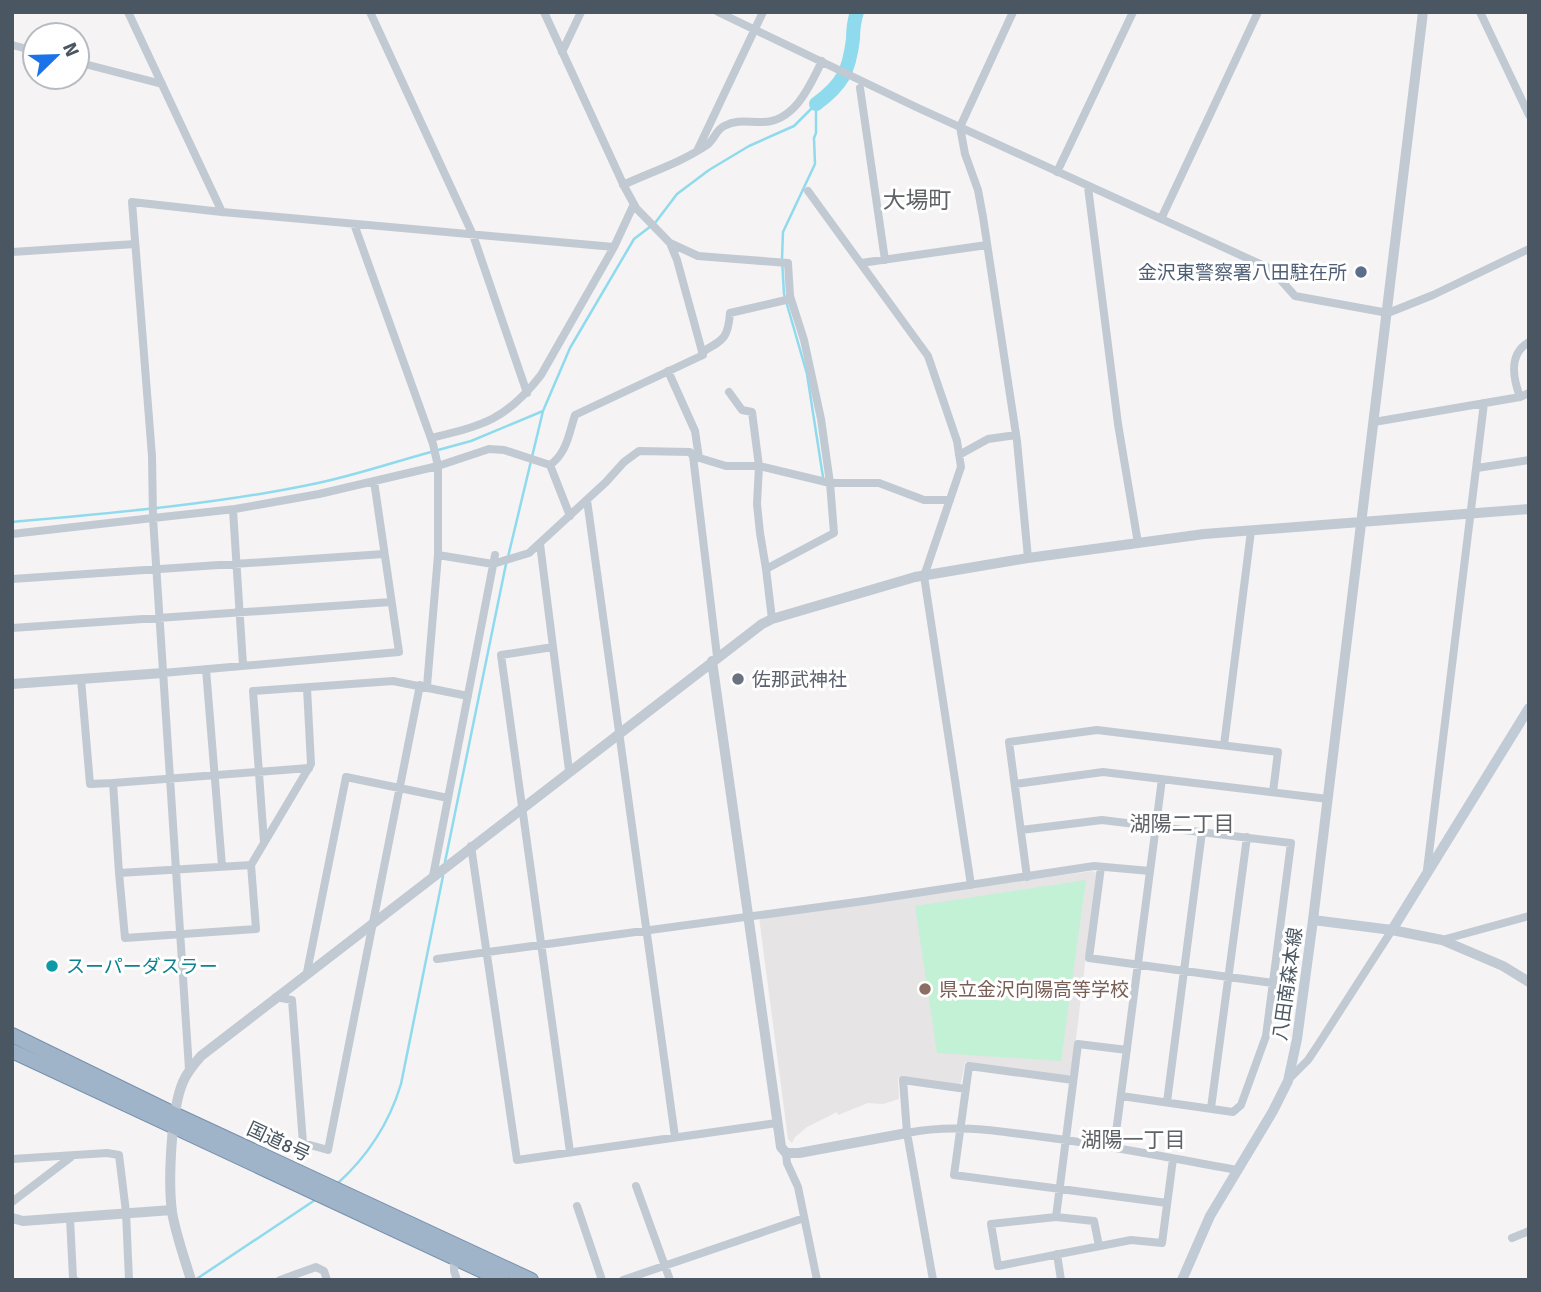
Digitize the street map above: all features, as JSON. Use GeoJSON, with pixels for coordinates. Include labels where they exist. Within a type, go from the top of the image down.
{"type":"FeatureCollection","features":[{"type":"Feature","properties":{"kind":"highway","name":"国道8号"},"geometry":{"type":"LineString","coordinates":[[12,1035],[175,1120]]}},
{"type":"Feature","properties":{"kind":"highway","name":"国道8号"},"geometry":{"type":"LineString","coordinates":[[12,1051],[175,1120],[315,1185],[454,1258],[502,1280]]}},
{"type":"Feature","properties":{"kind":"highway","name":"国道8号"},"geometry":{"type":"LineString","coordinates":[[340,1198],[531,1280]]}},
{"type":"Feature","properties":{"kind":"main road"},"geometry":{"type":"LineString","coordinates":[[1392,930],[1529,708]]}},
{"type":"Feature","properties":{"kind":"main road","name":"八田南森本線"},"geometry":{"type":"LineString","coordinates":[[1182,1280],[1210,1216],[1273,1111],[1287,1081],[1297,1039],[1313,920],[1392,930]]}},
{"type":"Feature","properties":{"kind":"street"},"geometry":{"type":"LineString","coordinates":[[128,12],[222,212]]}},
{"type":"Feature","properties":{"kind":"street"},"geometry":{"type":"LineString","coordinates":[[370,12],[473,235],[527,393]]}},
{"type":"Feature","properties":{"kind":"street"},"geometry":{"type":"LineString","coordinates":[[12,534],[233,509],[319,494],[489,449],[516,453],[548,464],[555,461],[569,439],[575,415],[703,355],[677,260],[669,242],[636,207],[623,185],[544,12]]}},
{"type":"Feature","properties":{"kind":"street"},"geometry":{"type":"LineString","coordinates":[[562,52],[581,12]]}},
{"type":"Feature","properties":{"kind":"street"},"geometry":{"type":"LineString","coordinates":[[718,12],[824,62],[860,83],[1271,269],[1295,296],[1388,313],[1433,295],[1529,249]]}},
{"type":"Feature","properties":{"kind":"street"},"geometry":{"type":"LineString","coordinates":[[697,151],[763,12]]}},
{"type":"Feature","properties":{"kind":"street"},"geometry":{"type":"LineString","coordinates":[[1013,12],[960,127],[965,154],[978,190],[987,245],[1016,435],[1028,558]]}},
{"type":"Feature","properties":{"kind":"street"},"geometry":{"type":"LineString","coordinates":[[1056,172],[1133,12]]}},
{"type":"Feature","properties":{"kind":"street"},"geometry":{"type":"LineString","coordinates":[[1161,219],[1258,12]]}},
{"type":"Feature","properties":{"kind":"street"},"geometry":{"type":"LineString","coordinates":[[1313,920],[1423,12]]}},
{"type":"Feature","properties":{"kind":"street"},"geometry":{"type":"LineString","coordinates":[[1480,12],[1529,115]]}},
{"type":"Feature","properties":{"kind":"street"},"geometry":{"type":"LineString","coordinates":[[623,185],[697,151],[710,143],[720,128],[736,120],[776,120],[801,100],[824,62]]}},
{"type":"Feature","properties":{"kind":"street"},"geometry":{"type":"LineString","coordinates":[[91,66],[162,85]]}},
{"type":"Feature","properties":{"kind":"street"},"geometry":{"type":"LineString","coordinates":[[860,83],[885,260]]}},
{"type":"Feature","properties":{"kind":"street"},"geometry":{"type":"LineString","coordinates":[[1088,187],[1118,424],[1138,543]]}},
{"type":"Feature","properties":{"kind":"street"},"geometry":{"type":"LineString","coordinates":[[808,191],[928,356],[957,442],[961,467],[924,576],[971,885]]}},
{"type":"Feature","properties":{"kind":"street"},"geometry":{"type":"LineString","coordinates":[[189,1069],[151,495],[152,456],[132,202],[614,247]]}},
{"type":"Feature","properties":{"kind":"street"},"geometry":{"type":"LineString","coordinates":[[432,441],[494,418],[513,407],[527,393],[541,375],[636,207]]}},
{"type":"Feature","properties":{"kind":"street"},"geometry":{"type":"LineString","coordinates":[[276,997],[292,1000],[303,1143],[328,1150],[400,787],[424,686],[438,555],[437,464],[432,441],[354,224]]}},
{"type":"Feature","properties":{"kind":"street"},"geometry":{"type":"LineString","coordinates":[[669,242],[698,256],[788,263],[787,299],[804,340],[821,419],[834,533],[766,569]]}},
{"type":"Feature","properties":{"kind":"street"},"geometry":{"type":"LineString","coordinates":[[12,252],[135,244]]}},
{"type":"Feature","properties":{"kind":"street"},"geometry":{"type":"LineString","coordinates":[[861,263],[987,245]]}},
{"type":"Feature","properties":{"kind":"street"},"geometry":{"type":"LineString","coordinates":[[702,352],[724,339],[729,330],[730,313],[787,299]]}},
{"type":"Feature","properties":{"kind":"street"},"geometry":{"type":"LineString","coordinates":[[1374,422],[1525,395],[1512,378],[1517,354],[1524,344],[1529,342]]}},
{"type":"Feature","properties":{"kind":"street"},"geometry":{"type":"LineString","coordinates":[[668,371],[695,431],[715,658],[776,1123],[781,1147],[786,1153],[787,1163],[798,1187],[817,1280]]}},
{"type":"Feature","properties":{"kind":"street"},"geometry":{"type":"LineString","coordinates":[[729,392],[742,410],[752,412],[759,466],[758,513],[772,619]]}},
{"type":"Feature","properties":{"kind":"street"},"geometry":{"type":"LineString","coordinates":[[1427,873],[1484,403]]}},
{"type":"Feature","properties":{"kind":"street"},"geometry":{"type":"LineString","coordinates":[[959,455],[988,439],[1016,435]]}},
{"type":"Feature","properties":{"kind":"street"},"geometry":{"type":"LineString","coordinates":[[438,555],[495,560],[529,553],[639,450],[690,452],[696,457],[726,466],[759,466],[830,483],[879,483],[924,499],[950,500]]}},
{"type":"Feature","properties":{"kind":"street"},"geometry":{"type":"LineString","coordinates":[[1476,468],[1529,460]]}},
{"type":"Feature","properties":{"kind":"street"},"geometry":{"type":"LineString","coordinates":[[548,464],[570,516]]}},
{"type":"Feature","properties":{"kind":"street"},"geometry":{"type":"LineString","coordinates":[[12,684],[399,652],[373,481]]}},
{"type":"Feature","properties":{"kind":"street"},"geometry":{"type":"LineString","coordinates":[[587,500],[675,1138]]}},
{"type":"Feature","properties":{"kind":"street"},"geometry":{"type":"LineString","coordinates":[[233,509],[243,665]]}},
{"type":"Feature","properties":{"kind":"street"},"geometry":{"type":"LineString","coordinates":[[191,1280],[172,1210],[170,1169],[181,1085],[189,1069],[201,1056],[307,972],[742,637],[772,619],[924,576],[1028,558],[1251,531],[1529,509]]}},
{"type":"Feature","properties":{"kind":"street"},"geometry":{"type":"LineString","coordinates":[[1224,745],[1251,531]]}},
{"type":"Feature","properties":{"kind":"street"},"geometry":{"type":"LineString","coordinates":[[540,544],[569,770]]}},
{"type":"Feature","properties":{"kind":"street"},"geometry":{"type":"LineString","coordinates":[[12,579],[384,554]]}},
{"type":"Feature","properties":{"kind":"street"},"geometry":{"type":"LineString","coordinates":[[434,875],[495,560]]}},
{"type":"Feature","properties":{"kind":"street"},"geometry":{"type":"LineString","coordinates":[[12,628],[391,602]]}},
{"type":"Feature","properties":{"kind":"street"},"geometry":{"type":"LineString","coordinates":[[553,647],[501,655],[570,1152]]}},
{"type":"Feature","properties":{"kind":"street"},"geometry":{"type":"LineString","coordinates":[[206,669],[222,866]]}},
{"type":"Feature","properties":{"kind":"street"},"geometry":{"type":"LineString","coordinates":[[80,679],[90,784],[309,768]]}},
{"type":"Feature","properties":{"kind":"street"},"geometry":{"type":"LineString","coordinates":[[264,843],[253,691],[393,681],[468,696]]}},
{"type":"Feature","properties":{"kind":"street"},"geometry":{"type":"LineString","coordinates":[[114,783],[118,873],[125,938],[256,929],[251,864],[311,764],[307,688]]}},
{"type":"Feature","properties":{"kind":"street"},"geometry":{"type":"LineString","coordinates":[[1027,877],[1009,742],[1097,730],[1278,752],[1273,792]]}},
{"type":"Feature","properties":{"kind":"street"},"geometry":{"type":"LineString","coordinates":[[1015,784],[1103,772],[1328,799]]}},
{"type":"Feature","properties":{"kind":"street"},"geometry":{"type":"LineString","coordinates":[[307,972],[346,777],[448,798]]}},
{"type":"Feature","properties":{"kind":"street"},"geometry":{"type":"LineString","coordinates":[[1114,1148],[1161,779]]}},
{"type":"Feature","properties":{"kind":"street"},"geometry":{"type":"LineString","coordinates":[[1021,830],[1102,820],[1291,843],[1266,1036],[1241,1105],[1233,1112],[1121,1096]]}},
{"type":"Feature","properties":{"kind":"street"},"geometry":{"type":"LineString","coordinates":[[1167,1102],[1202,832]]}},
{"type":"Feature","properties":{"kind":"street"},"geometry":{"type":"LineString","coordinates":[[1211,1108],[1247,837]]}},
{"type":"Feature","properties":{"kind":"street"},"geometry":{"type":"LineString","coordinates":[[471,846],[516,1160],[776,1123]]}},
{"type":"Feature","properties":{"kind":"street"},"geometry":{"type":"LineString","coordinates":[[118,873],[251,864]]}},
{"type":"Feature","properties":{"kind":"street"},"geometry":{"type":"LineString","coordinates":[[437,959],[1101,867],[1150,871]]}},
{"type":"Feature","properties":{"kind":"street"},"geometry":{"type":"LineString","coordinates":[[1101,867],[1089,958],[1272,983]]}},
{"type":"Feature","properties":{"kind":"street"},"geometry":{"type":"LineString","coordinates":[[1442,940],[1529,916]]}},
{"type":"Feature","properties":{"kind":"street"},"geometry":{"type":"LineString","coordinates":[[1287,1081],[1308,1060],[1392,930],[1442,940],[1503,966],[1529,982]]}},
{"type":"Feature","properties":{"kind":"street"},"geometry":{"type":"LineString","coordinates":[[1056,1217],[1078,1044],[1127,1050]]}},
{"type":"Feature","properties":{"kind":"street"},"geometry":{"type":"LineString","coordinates":[[1073,1080],[970,1066],[954,1175],[1167,1203]]}},
{"type":"Feature","properties":{"kind":"street"},"geometry":{"type":"LineString","coordinates":[[933,1280],[907,1133],[903,1080],[966,1089]]}},
{"type":"Feature","properties":{"kind":"street"},"geometry":{"type":"LineString","coordinates":[[786,1153],[799,1153],[934,1128],[961,1127],[1066,1140],[1237,1170]]}},
{"type":"Feature","properties":{"kind":"street"},"geometry":{"type":"LineString","coordinates":[[12,1159],[107,1153],[119,1155],[126,1212],[129,1280]]}},
{"type":"Feature","properties":{"kind":"street"},"geometry":{"type":"LineString","coordinates":[[12,1202],[72,1156]]}},
{"type":"Feature","properties":{"kind":"street"},"geometry":{"type":"LineString","coordinates":[[1099,1246],[1094,1221],[1056,1217],[991,1224],[998,1266],[1131,1240],[1163,1243],[1173,1158]]}},
{"type":"Feature","properties":{"kind":"street"},"geometry":{"type":"LineString","coordinates":[[636,1186],[670,1280]]}},
{"type":"Feature","properties":{"kind":"street"},"geometry":{"type":"LineString","coordinates":[[577,1206],[602,1280]]}},
{"type":"Feature","properties":{"kind":"street"},"geometry":{"type":"LineString","coordinates":[[12,1218],[23,1221],[172,1210]]}},
{"type":"Feature","properties":{"kind":"street"},"geometry":{"type":"LineString","coordinates":[[70,1218],[75,1280]]}},
{"type":"Feature","properties":{"kind":"street"},"geometry":{"type":"LineString","coordinates":[[623,1280],[804,1218]]}},
{"type":"Feature","properties":{"kind":"street"},"geometry":{"type":"LineString","coordinates":[[1511,1238],[1529,1231]]}},
{"type":"Feature","properties":{"kind":"street"},"geometry":{"type":"LineString","coordinates":[[1057,1254],[1061,1280]]}},
{"type":"Feature","properties":{"kind":"street"},"geometry":{"type":"LineString","coordinates":[[454,1258],[457,1280]]}},
{"type":"Feature","properties":{"kind":"street"},"geometry":{"type":"LineString","coordinates":[[280,1280],[316,1267],[324,1271],[327,1280]]}},
{"type":"Feature","properties":{"kind":"shaded area","name":"県立金沢向陽高等学校"},"geometry":{"type":"Polygon","coordinates":[[[1093,871],[1096,873],[1072,1072],[1068,1076],[965,1062],[961,1083],[957,1085],[901,1077],[898,1079],[899,1099],[883,1104],[868,1103],[838,1115],[837,1112],[807,1127],[792,1143],[788,1139],[759,917],[1093,871]]]}},
{"type":"Feature","properties":{"kind":"green space"},"geometry":{"type":"Polygon","coordinates":[[[1086,880],[1061,1061],[937,1053],[915,906],[1086,880]]]}},
{"type":"Feature","properties":{"kind":"waterway"},"geometry":{"type":"LineString","coordinates":[[816,104],[843,77],[851,50],[857,12]]}},
{"type":"Feature","properties":{"kind":"waterway"},"geometry":{"type":"LineString","coordinates":[[816,104],[815,164],[783,232],[782,259],[784,294],[807,374],[823,477]]}},
{"type":"Feature","properties":{"kind":"waterway"},"geometry":{"type":"LineString","coordinates":[[508,557],[543,411],[570,348],[634,239],[655,223],[677,194],[709,170],[749,146],[794,126],[816,104]]}},
{"type":"Feature","properties":{"kind":"waterway"},"geometry":{"type":"LineString","coordinates":[[438,450],[471,441],[543,411]]}},
{"type":"Feature","properties":{"kind":"waterway"},"geometry":{"type":"LineString","coordinates":[[12,522],[243,497],[332,480],[431,452]]}},
{"type":"Feature","properties":{"kind":"waterway"},"geometry":{"type":"LineString","coordinates":[[445,862],[506,564]]}},
{"type":"Feature","properties":{"kind":"waterway"},"geometry":{"type":"LineString","coordinates":[[337,1184],[376,1138],[396,1099],[443,876]]}},
{"type":"Feature","properties":{"kind":"waterway"},"geometry":{"type":"LineString","coordinates":[[195,1280],[315,1200]]}},
{"type":"Feature","properties":{"kind":"place","name":"金沢東警察署八田駐在所"},"geometry":{"type":"Point","coordinates":[1361,272]}},
{"type":"Feature","properties":{"kind":"place","name":"佐那武神社"},"geometry":{"type":"Point","coordinates":[738,679]}},
{"type":"Feature","properties":{"kind":"place","name":"スーパーダスラー"},"geometry":{"type":"Point","coordinates":[52,966]}},
{"type":"Feature","properties":{"kind":"place","name":"県立金沢向陽高等学校"},"geometry":{"type":"Point","coordinates":[925,989]}},
{"type":"Feature","properties":{"kind":"district","name":"大場町"},"geometry":{"type":"Point","coordinates":[917,200]}},
{"type":"Feature","properties":{"kind":"district","name":"湖陽二丁目"},"geometry":{"type":"Point","coordinates":[1182,824]}},
{"type":"Feature","properties":{"kind":"district","name":"湖陽一丁目"},"geometry":{"type":"Point","coordinates":[1133,1140]}}]}
